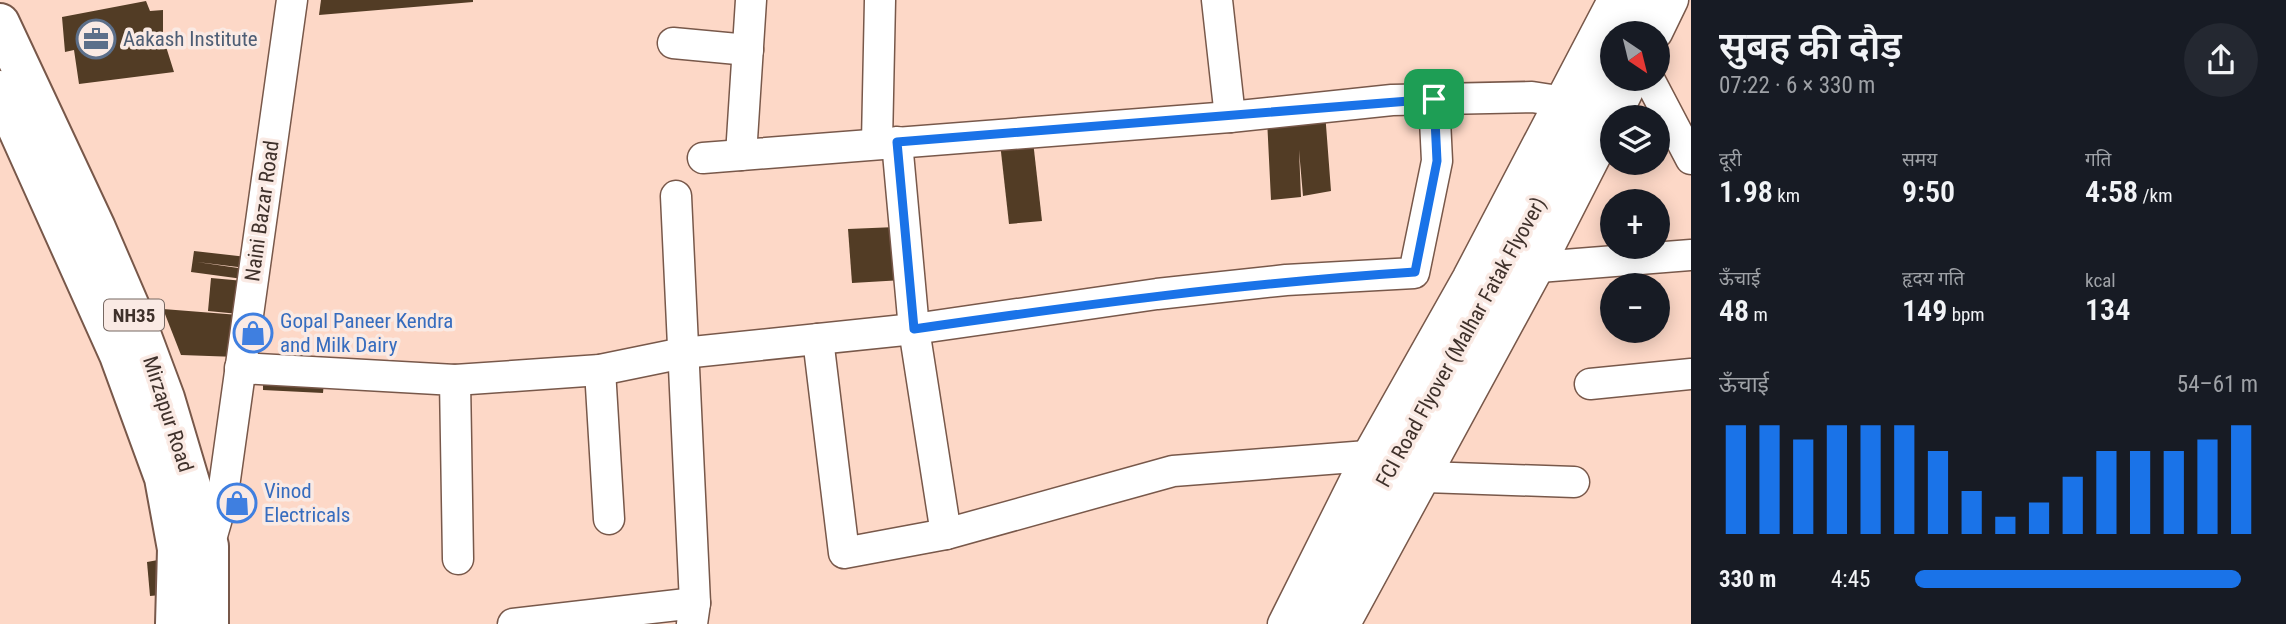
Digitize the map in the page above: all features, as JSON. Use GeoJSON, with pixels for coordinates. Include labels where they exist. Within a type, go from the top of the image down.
{"type":"FeatureCollection","features":[{"type":"Feature","properties":{"kind":"main road","name":"Mirzapur Road"},"geometry":{"type":"LineString","coordinates":[[0,23],[137,323],[165,398],[209,546],[192,607]]}},
{"type":"Feature","properties":{"kind":"main road","name":"FCI Road Flyover (Malhar Fatak Flyover)"},"geometry":{"type":"LineString","coordinates":[[1315,624],[1370,510],[1485,304],[1600,86]]}},
{"type":"Feature","properties":{"kind":"main road","name":"Mirzapur Road"},"geometry":{"type":"LineString","coordinates":[[0,90],[119,355],[164,478],[177,549],[192,607]]}},
{"type":"Feature","properties":{"kind":"street","name":"Naini Bazar Road"},"geometry":{"type":"LineString","coordinates":[[209,546],[222,501],[292,0]]}},
{"type":"Feature","properties":{"kind":"street"},"geometry":{"type":"LineString","coordinates":[[741,155],[751,0]]}},
{"type":"Feature","properties":{"kind":"street"},"geometry":{"type":"LineString","coordinates":[[880,0],[887,142],[946,534]]}},
{"type":"Feature","properties":{"kind":"street"},"geometry":{"type":"LineString","coordinates":[[1217,0],[1230,117]]}},
{"type":"Feature","properties":{"kind":"street"},"geometry":{"type":"LineString","coordinates":[[1663,21],[1673,0]]}},
{"type":"Feature","properties":{"kind":"street"},"geometry":{"type":"LineString","coordinates":[[1283,624],[1367,456],[1468,277],[1558,100],[1622,12]]}},
{"type":"Feature","properties":{"kind":"street"},"geometry":{"type":"LineString","coordinates":[[673,43],[748,50]]}},
{"type":"Feature","properties":{"kind":"street"},"geometry":{"type":"LineString","coordinates":[[1655,91],[1691,159]]}},
{"type":"Feature","properties":{"kind":"street"},"geometry":{"type":"LineString","coordinates":[[703,158],[1230,117],[1392,100],[1532,96],[1558,100]]}},
{"type":"Feature","properties":{"kind":"street"},"geometry":{"type":"LineString","coordinates":[[240,368],[455,380],[600,370],[683,354],[914,329],[1183,291],[1286,280],[1415,272],[1437,161],[1434,99]]}},
{"type":"Feature","properties":{"kind":"street"},"geometry":{"type":"LineString","coordinates":[[1345,624],[1539,267],[1600,148]]}},
{"type":"Feature","properties":{"kind":"street"},"geometry":{"type":"LineString","coordinates":[[513,624],[693,614],[676,196]]}},
{"type":"Feature","properties":{"kind":"street"},"geometry":{"type":"LineString","coordinates":[[1539,267],[1691,255]]}},
{"type":"Feature","properties":{"kind":"street"},"geometry":{"type":"LineString","coordinates":[[818,339],[844,553],[946,534],[1173,471],[1367,456]]}},
{"type":"Feature","properties":{"kind":"street"},"geometry":{"type":"LineString","coordinates":[[600,370],[609,519]]}},
{"type":"Feature","properties":{"kind":"street"},"geometry":{"type":"LineString","coordinates":[[1590,384],[1691,374]]}},
{"type":"Feature","properties":{"kind":"street"},"geometry":{"type":"LineString","coordinates":[[455,380],[458,559]]}},
{"type":"Feature","properties":{"kind":"street"},"geometry":{"type":"LineString","coordinates":[[1425,477],[1574,482]]}},
{"type":"Feature","properties":{"kind":"building"},"geometry":{"type":"Polygon","coordinates":[[[321,0],[473,0],[473,2],[319,15],[321,0]]]}},
{"type":"Feature","properties":{"kind":"building"},"geometry":{"type":"Polygon","coordinates":[[[146,1],[150,11],[163,10],[163,37],[174,72],[79,84],[74,50],[65,52],[62,17],[146,1]]]}},
{"type":"Feature","properties":{"kind":"building"},"geometry":{"type":"Polygon","coordinates":[[[1325,112],[1331,191],[1303,196],[1299,150],[1301,197],[1271,200],[1267,119],[1325,112]]]}},
{"type":"Feature","properties":{"kind":"building"},"geometry":{"type":"Polygon","coordinates":[[[1033,141],[1042,221],[1009,224],[1000,143],[1033,141]]]}},
{"type":"Feature","properties":{"kind":"building"},"geometry":{"type":"Polygon","coordinates":[[[896,227],[903,280],[852,283],[848,229],[896,227]]]}},
{"type":"Feature","properties":{"kind":"building"},"geometry":{"type":"Polygon","coordinates":[[[194,251],[247,257],[246,268],[197,262],[245,269],[243,279],[191,272],[194,251]]]}},
{"type":"Feature","properties":{"kind":"building"},"geometry":{"type":"Polygon","coordinates":[[[211,278],[244,281],[239,314],[208,311],[211,278]]]}},
{"type":"Feature","properties":{"kind":"building"},"geometry":{"type":"Polygon","coordinates":[[[163,309],[239,315],[237,357],[181,355],[163,309]]]}},
{"type":"Feature","properties":{"kind":"building"},"geometry":{"type":"Polygon","coordinates":[[[263,380],[324,382],[323,393],[263,390],[263,380]]]}},
{"type":"Feature","properties":{"kind":"building"},"geometry":{"type":"Polygon","coordinates":[[[169,558],[171,594],[150,596],[147,562],[169,558]]]}},
{"type":"Feature","properties":{"kind":"place","name":"Aakash Institute"},"geometry":{"type":"Point","coordinates":[96,39]}},
{"type":"Feature","properties":{"kind":"place","name":"Gopal Paneer Kendra and Milk Dairy"},"geometry":{"type":"Point","coordinates":[253,333]}},
{"type":"Feature","properties":{"kind":"place","name":"Vinod Electricals"},"geometry":{"type":"Point","coordinates":[237,503]}},
{"type":"Feature","properties":{"kind":"route"},"geometry":{"type":"LineString","coordinates":[[1434,99],[1437,161],[1415,272],[1286,280],[1157,294],[914,329],[897,142],[1055,128],[1230,117],[1392,100],[1434,99]]}}]}
